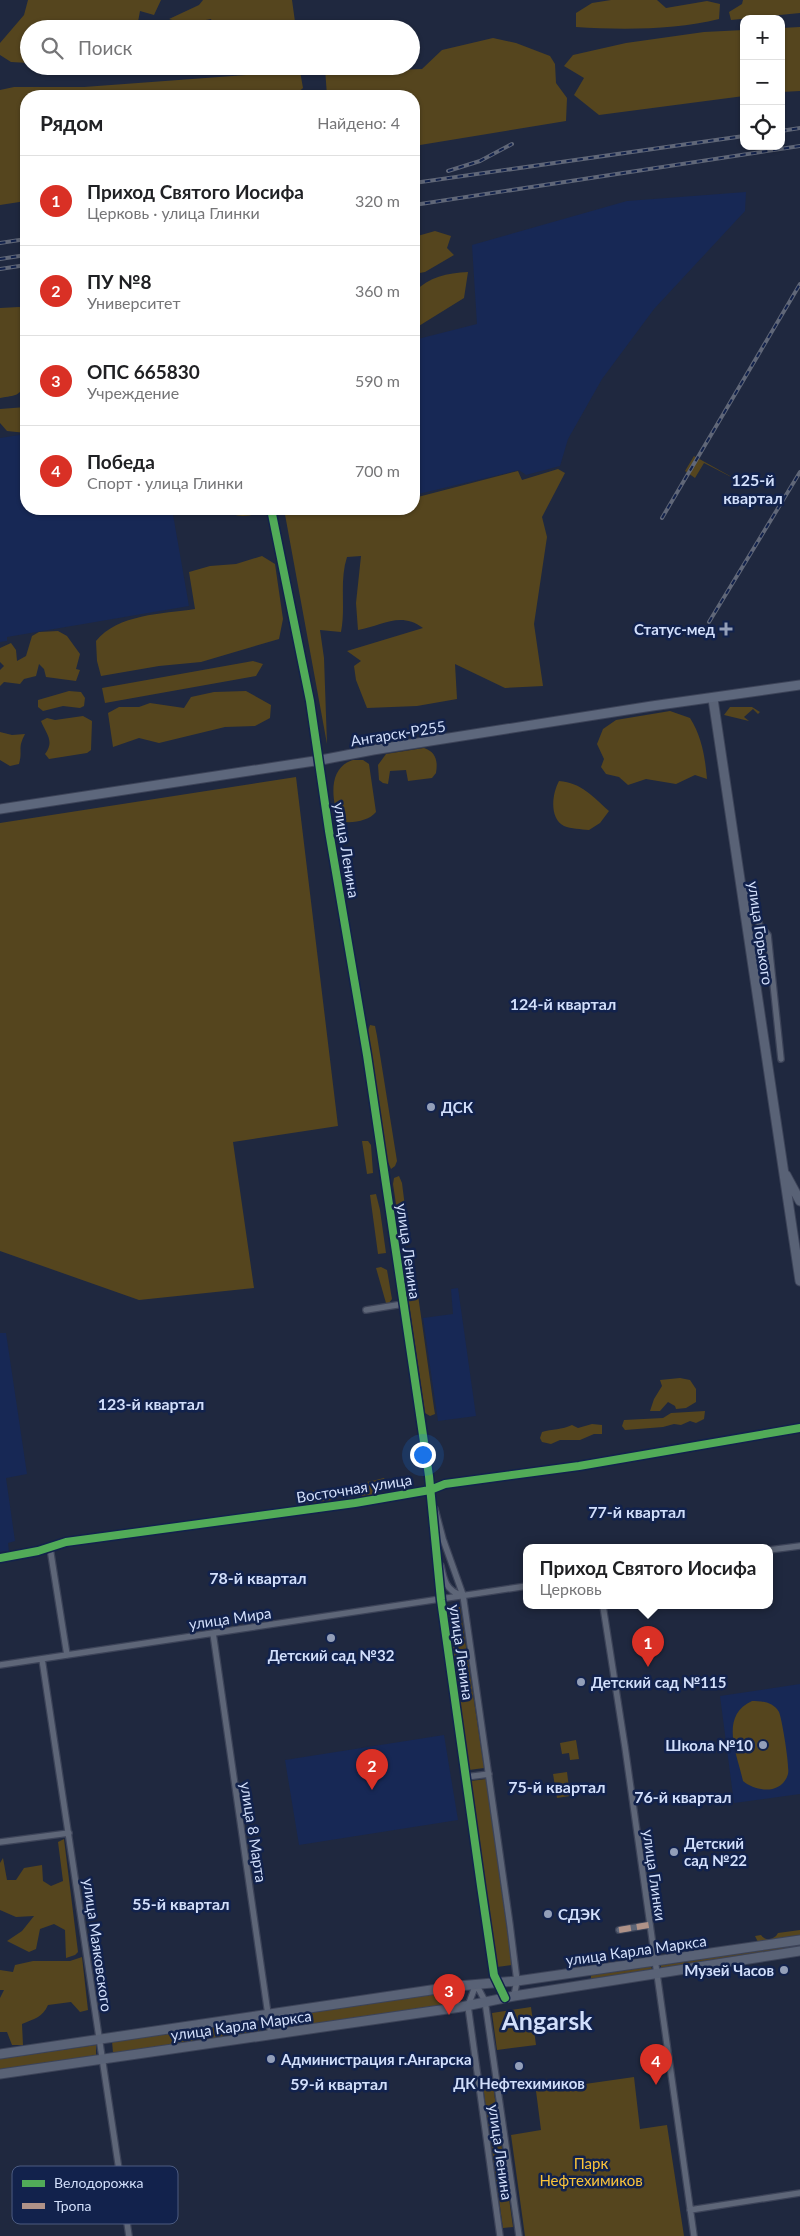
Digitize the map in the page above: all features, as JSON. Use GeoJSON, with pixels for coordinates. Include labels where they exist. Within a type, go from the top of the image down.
{"type":"FeatureCollection","features":[{"type":"Feature","properties":{"kind":"main road","name":"Ангарск-Р255"},"geometry":{"type":"LineString","coordinates":[[0,809],[320,760],[652,706],[713,699],[800,685]]}},
{"type":"Feature","properties":{"kind":"street","name":"улица Ленина"},"geometry":{"type":"LineString","coordinates":[[272,515],[285,571],[320,760],[329,831],[380,1134],[430,1490],[440,1600],[496,1983],[510,1997],[517,1981],[463,1595],[442,1539],[430,1490]]}},
{"type":"Feature","properties":{"kind":"street","name":"улица Горького"},"geometry":{"type":"LineString","coordinates":[[713,699],[800,1280]]}},
{"type":"Feature","properties":{"kind":"street"},"geometry":{"type":"LineString","coordinates":[[742,893],[750,894],[760,926],[768,935],[781,1059]]}},
{"type":"Feature","properties":{"kind":"street","name":"улица Горького"},"geometry":{"type":"LineString","coordinates":[[783,1171],[800,1201]]}},
{"type":"Feature","properties":{"kind":"street"},"geometry":{"type":"LineString","coordinates":[[366,1310],[403,1304]]}},
{"type":"Feature","properties":{"kind":"street","name":"Восточная улица"},"geometry":{"type":"LineString","coordinates":[[0,1558],[50,1548],[66,1542],[305,1510],[430,1490],[444,1484],[579,1466],[800,1428]]}},
{"type":"Feature","properties":{"kind":"street"},"geometry":{"type":"LineString","coordinates":[[436,1546],[447,1587],[451,1591],[463,1595]]}},
{"type":"Feature","properties":{"kind":"street"},"geometry":{"type":"LineString","coordinates":[[773,1549],[800,1546]]}},
{"type":"Feature","properties":{"kind":"street"},"geometry":{"type":"LineString","coordinates":[[50,1548],[67,1655]]}},
{"type":"Feature","properties":{"kind":"street","name":"улица Мира"},"geometry":{"type":"LineString","coordinates":[[0,1665],[523,1587]]}},
{"type":"Feature","properties":{"kind":"street","name":"улица Глинки"},"geometry":{"type":"LineString","coordinates":[[603,1609],[694,2236]]}},
{"type":"Feature","properties":{"kind":"street","name":"улица 8 Марта"},"geometry":{"type":"LineString","coordinates":[[212,1633],[271,2035]]}},
{"type":"Feature","properties":{"kind":"street","name":"улица Маяковского"},"geometry":{"type":"LineString","coordinates":[[42,1658],[118,2166]]}},
{"type":"Feature","properties":{"kind":"street"},"geometry":{"type":"LineString","coordinates":[[466,1777],[489,1774]]}},
{"type":"Feature","properties":{"kind":"street"},"geometry":{"type":"LineString","coordinates":[[0,1842],[68,1833]]}},
{"type":"Feature","properties":{"kind":"street"},"geometry":{"type":"LineString","coordinates":[[619,1930],[649,1926]]}},
{"type":"Feature","properties":{"kind":"street","name":"улица Карла Маркса"},"geometry":{"type":"LineString","coordinates":[[0,2054],[476,1984],[517,1981],[800,1940]]}},
{"type":"Feature","properties":{"kind":"street","name":"улица Карла Маркса"},"geometry":{"type":"LineString","coordinates":[[0,2074],[468,2006],[485,2001],[800,1951]]}},
{"type":"Feature","properties":{"kind":"street","name":"улица Ленина"},"geometry":{"type":"LineString","coordinates":[[476,1984],[468,2006],[500,2236]]}},
{"type":"Feature","properties":{"kind":"street"},"geometry":{"type":"LineString","coordinates":[[476,1984],[485,2001]]}},
{"type":"Feature","properties":{"kind":"street","name":"улица Ленина"},"geometry":{"type":"LineString","coordinates":[[485,2001],[517,2236]]}},
{"type":"Feature","properties":{"kind":"street"},"geometry":{"type":"LineString","coordinates":[[690,2210],[800,2193]]}},
{"type":"Feature","properties":{"kind":"shaded area"},"geometry":{"type":"Polygon","coordinates":[[[746,192],[745,211],[654,309],[602,379],[568,439],[560,466],[526,475],[519,470],[420,494],[420,338],[477,324],[472,245],[627,201],[746,192]]]}},
{"type":"Feature","properties":{"kind":"shaded area"},"geometry":{"type":"Polygon","coordinates":[[[20,435],[20,515],[173,515],[189,606],[7,637],[7,641],[0,642],[0,438],[20,435]]]}},
{"type":"Feature","properties":{"kind":"shaded area"},"geometry":{"type":"Polygon","coordinates":[[[458,1288],[476,1416],[438,1421],[423,1318],[453,1314],[451,1289],[458,1288]]]}},
{"type":"Feature","properties":{"kind":"shaded area"},"geometry":{"type":"Polygon","coordinates":[[[0,1333],[6,1333],[27,1474],[6,1478],[15,1541],[8,1543],[9,1551],[0,1552],[0,1333]]]}},
{"type":"Feature","properties":{"kind":"shaded area","name":"Школа №10"},"geometry":{"type":"Polygon","coordinates":[[[800,1684],[800,1794],[734,1803],[720,1696],[800,1684]]]}},
{"type":"Feature","properties":{"kind":"shaded area"},"geometry":{"type":"Polygon","coordinates":[[[444,1735],[458,1820],[299,1845],[285,1760],[444,1735]]]}},
{"type":"Feature","properties":{"kind":"green space"},"geometry":{"type":"Polygon","coordinates":[[[28,0],[161,0],[154,15],[140,11],[138,20],[20,20],[20,62],[11,62],[0,55],[0,43],[24,15],[28,0]]]}},
{"type":"Feature","properties":{"kind":"green space"},"geometry":{"type":"Polygon","coordinates":[[[203,0],[292,0],[295,20],[169,19],[199,5],[203,0]]]}},
{"type":"Feature","properties":{"kind":"green space"},"geometry":{"type":"Polygon","coordinates":[[[611,0],[657,0],[666,8],[707,1],[720,4],[719,19],[667,27],[611,29],[576,27],[576,13],[592,3],[611,0]]]}},
{"type":"Feature","properties":{"kind":"green space"},"geometry":{"type":"Polygon","coordinates":[[[743,0],[800,0],[800,13],[740,15],[740,19],[731,20],[729,12],[742,4],[743,0]]]}},
{"type":"Feature","properties":{"kind":"green space"},"geometry":{"type":"Polygon","coordinates":[[[800,27],[800,91],[785,92],[785,28],[800,27]]]}},
{"type":"Feature","properties":{"kind":"green space"},"geometry":{"type":"Polygon","coordinates":[[[740,30],[740,97],[599,115],[574,95],[584,78],[564,66],[573,55],[626,43],[704,32],[740,30]]]}},
{"type":"Feature","properties":{"kind":"green space"},"geometry":{"type":"Polygon","coordinates":[[[493,38],[516,43],[550,56],[555,64],[556,83],[567,98],[566,121],[420,145],[420,90],[327,90],[326,75],[420,75],[420,69],[442,50],[493,38]]]}},
{"type":"Feature","properties":{"kind":"green space"},"geometry":{"type":"Polygon","coordinates":[[[246,75],[301,75],[303,88],[301,90],[20,90],[20,202],[0,205],[0,90],[14,87],[84,87],[246,75]]]}},
{"type":"Feature","properties":{"kind":"green space"},"geometry":{"type":"Polygon","coordinates":[[[435,231],[451,236],[447,248],[454,255],[425,272],[420,273],[420,235],[435,231]]]}},
{"type":"Feature","properties":{"kind":"green space"},"geometry":{"type":"Polygon","coordinates":[[[468,272],[464,298],[420,325],[420,287],[432,279],[453,273],[468,272]]]}},
{"type":"Feature","properties":{"kind":"green space"},"geometry":{"type":"Polygon","coordinates":[[[20,307],[20,392],[0,398],[0,308],[20,307]]]}},
{"type":"Feature","properties":{"kind":"green space"},"geometry":{"type":"Polygon","coordinates":[[[20,407],[20,432],[7,431],[0,423],[0,409],[20,407]]]}},
{"type":"Feature","properties":{"kind":"green space"},"geometry":{"type":"Polygon","coordinates":[[[694,456],[739,481],[704,463],[695,478],[685,471],[694,456]]]}},
{"type":"Feature","properties":{"kind":"green space"},"geometry":{"type":"Polygon","coordinates":[[[558,469],[565,473],[542,517],[547,537],[534,624],[543,686],[505,688],[455,664],[457,699],[417,706],[367,708],[356,680],[354,666],[361,661],[347,651],[423,628],[415,623],[399,620],[358,630],[356,603],[361,556],[347,557],[343,576],[341,632],[320,630],[324,658],[327,744],[285,515],[420,515],[420,496],[518,471],[522,480],[558,469]]]}},
{"type":"Feature","properties":{"kind":"green space"},"geometry":{"type":"Polygon","coordinates":[[[262,556],[275,564],[283,619],[279,639],[201,662],[159,666],[101,676],[97,661],[96,641],[105,632],[128,620],[155,614],[195,609],[189,572],[210,566],[236,564],[262,556]]]}},
{"type":"Feature","properties":{"kind":"green space"},"geometry":{"type":"Polygon","coordinates":[[[58,631],[67,636],[80,654],[76,669],[80,670],[76,681],[46,677],[44,669],[39,664],[36,676],[24,679],[20,684],[4,682],[0,686],[0,670],[4,666],[0,662],[0,648],[11,643],[16,650],[17,661],[26,656],[32,636],[39,632],[58,631]]]}},
{"type":"Feature","properties":{"kind":"green space"},"geometry":{"type":"Polygon","coordinates":[[[253,661],[263,664],[256,676],[105,703],[102,688],[253,661]]]}},
{"type":"Feature","properties":{"kind":"green space"},"geometry":{"type":"Polygon","coordinates":[[[69,691],[81,692],[85,698],[84,706],[80,708],[63,706],[43,711],[38,707],[38,700],[69,691]]]}},
{"type":"Feature","properties":{"kind":"green space"},"geometry":{"type":"Polygon","coordinates":[[[246,691],[271,705],[270,718],[255,726],[225,727],[159,743],[139,738],[113,747],[108,713],[119,707],[139,707],[150,703],[184,708],[191,697],[214,692],[246,691]]]}},
{"type":"Feature","properties":{"kind":"green space"},"geometry":{"type":"Polygon","coordinates":[[[730,707],[752,707],[760,712],[758,714],[753,709],[744,717],[749,721],[724,715],[730,707]]]}},
{"type":"Feature","properties":{"kind":"green space"},"geometry":{"type":"Polygon","coordinates":[[[670,711],[690,718],[694,725],[702,747],[707,779],[695,775],[676,784],[646,779],[628,785],[619,777],[606,774],[601,767],[604,759],[597,744],[603,729],[616,720],[670,711]]]}},
{"type":"Feature","properties":{"kind":"green space"},"geometry":{"type":"Polygon","coordinates":[[[83,716],[92,721],[91,750],[87,753],[49,759],[45,754],[49,741],[41,721],[47,718],[55,720],[83,716]]]}},
{"type":"Feature","properties":{"kind":"green space"},"geometry":{"type":"Polygon","coordinates":[[[0,732],[12,735],[25,734],[21,743],[19,764],[10,766],[0,760],[0,732]]]}},
{"type":"Feature","properties":{"kind":"green space"},"geometry":{"type":"Polygon","coordinates":[[[424,748],[434,755],[436,761],[436,773],[432,778],[408,781],[406,770],[390,771],[388,784],[379,780],[378,765],[386,754],[424,748]]]}},
{"type":"Feature","properties":{"kind":"green space"},"geometry":{"type":"Polygon","coordinates":[[[353,760],[363,760],[369,764],[376,812],[369,818],[359,821],[339,821],[333,795],[335,777],[345,764],[353,760]]]}},
{"type":"Feature","properties":{"kind":"green space"},"geometry":{"type":"Polygon","coordinates":[[[296,777],[338,1126],[233,1142],[254,1288],[139,1300],[0,1251],[0,823],[296,777]]]}},
{"type":"Feature","properties":{"kind":"green space"},"geometry":{"type":"Polygon","coordinates":[[[559,781],[580,787],[609,811],[600,823],[589,830],[567,827],[559,822],[553,805],[559,781]]]}},
{"type":"Feature","properties":{"kind":"green space"},"geometry":{"type":"Polygon","coordinates":[[[370,1025],[375,1026],[377,1036],[397,1161],[391,1169],[387,1160],[368,1031],[370,1025]]]}},
{"type":"Feature","properties":{"kind":"green space"},"geometry":{"type":"Polygon","coordinates":[[[362,1141],[368,1141],[371,1145],[373,1173],[367,1174],[362,1141]]]}},
{"type":"Feature","properties":{"kind":"green space"},"geometry":{"type":"Polygon","coordinates":[[[399,1176],[402,1183],[409,1239],[404,1239],[400,1231],[393,1184],[394,1178],[399,1176]]]}},
{"type":"Feature","properties":{"kind":"green space"},"geometry":{"type":"Polygon","coordinates":[[[376,1194],[386,1253],[378,1254],[370,1195],[376,1194]]]}},
{"type":"Feature","properties":{"kind":"green space"},"geometry":{"type":"Polygon","coordinates":[[[381,1267],[387,1270],[392,1299],[389,1303],[386,1303],[376,1268],[381,1267]]]}},
{"type":"Feature","properties":{"kind":"green space"},"geometry":{"type":"Polygon","coordinates":[[[414,1293],[418,1295],[435,1414],[430,1416],[425,1413],[408,1297],[414,1293]]]}},
{"type":"Feature","properties":{"kind":"green space"},"geometry":{"type":"Polygon","coordinates":[[[680,1378],[690,1380],[696,1389],[696,1402],[686,1408],[676,1409],[675,1406],[668,1402],[660,1411],[650,1411],[654,1399],[662,1386],[660,1380],[680,1378]]]}},
{"type":"Feature","properties":{"kind":"green space"},"geometry":{"type":"Polygon","coordinates":[[[705,1411],[704,1419],[696,1423],[690,1421],[681,1425],[674,1424],[663,1427],[625,1430],[622,1426],[624,1420],[663,1418],[671,1413],[705,1411]]]}},
{"type":"Feature","properties":{"kind":"green space"},"geometry":{"type":"Polygon","coordinates":[[[592,1424],[602,1425],[602,1434],[594,1434],[580,1440],[560,1440],[551,1444],[542,1442],[540,1438],[542,1432],[572,1425],[578,1428],[592,1424]]]}},
{"type":"Feature","properties":{"kind":"green space"},"geometry":{"type":"Polygon","coordinates":[[[384,1478],[387,1483],[386,1489],[373,1495],[362,1496],[360,1492],[351,1497],[334,1495],[332,1500],[301,1504],[300,1501],[305,1492],[384,1478]]]}},
{"type":"Feature","properties":{"kind":"green space"},"geometry":{"type":"Polygon","coordinates":[[[460,1607],[484,1768],[469,1770],[446,1609],[460,1607]]]}},
{"type":"Feature","properties":{"kind":"green space"},"geometry":{"type":"Polygon","coordinates":[[[752,1701],[770,1704],[777,1709],[784,1733],[788,1774],[785,1781],[780,1785],[768,1790],[755,1788],[743,1781],[735,1748],[733,1726],[736,1716],[742,1708],[752,1701]]]}},
{"type":"Feature","properties":{"kind":"green space"},"geometry":{"type":"Polygon","coordinates":[[[576,1740],[579,1759],[570,1760],[569,1753],[562,1754],[560,1743],[576,1740]]]}},
{"type":"Feature","properties":{"kind":"green space"},"geometry":{"type":"Polygon","coordinates":[[[567,1772],[570,1796],[557,1798],[553,1774],[567,1772]]]}},
{"type":"Feature","properties":{"kind":"green space"},"geometry":{"type":"Polygon","coordinates":[[[486,1779],[512,1965],[497,1967],[471,1781],[486,1779]]]}},
{"type":"Feature","properties":{"kind":"green space"},"geometry":{"type":"Polygon","coordinates":[[[64,1839],[78,1952],[66,1958],[65,1930],[54,1924],[40,1929],[36,1949],[29,1952],[7,1941],[22,1931],[34,1916],[16,1917],[0,1910],[0,1863],[3,1858],[7,1880],[16,1880],[24,1868],[42,1865],[43,1881],[51,1886],[63,1881],[58,1842],[64,1839]]]}},
{"type":"Feature","properties":{"kind":"green space"},"geometry":{"type":"Polygon","coordinates":[[[800,1930],[800,1936],[758,1942],[755,1936],[761,1935],[766,1939],[770,1939],[778,1933],[800,1930]]]}},
{"type":"Feature","properties":{"kind":"green space"},"geometry":{"type":"Polygon","coordinates":[[[800,1944],[800,1948],[661,1968],[661,1965],[800,1944]]]}},
{"type":"Feature","properties":{"kind":"green space"},"geometry":{"type":"Polygon","coordinates":[[[82,1957],[88,2010],[80,2012],[71,2002],[48,2005],[41,2015],[22,2024],[23,2045],[12,2045],[7,2032],[0,2032],[0,1998],[4,1990],[0,1990],[0,1970],[13,1972],[15,1965],[33,1961],[70,1961],[82,1957]]]}},
{"type":"Feature","properties":{"kind":"green space"},"geometry":{"type":"Polygon","coordinates":[[[651,1966],[652,1970],[591,1979],[591,1975],[651,1966]]]}},
{"type":"Feature","properties":{"kind":"green space"},"geometry":{"type":"Polygon","coordinates":[[[456,1990],[458,2003],[282,2030],[280,2016],[456,1990]]]}},
{"type":"Feature","properties":{"kind":"green space"},"geometry":{"type":"Polygon","coordinates":[[[531,2007],[536,2045],[497,2050],[492,2013],[531,2007]]]}},
{"type":"Feature","properties":{"kind":"green space"},"geometry":{"type":"Polygon","coordinates":[[[257,2020],[259,2032],[113,2053],[112,2041],[257,2020]]]}},
{"type":"Feature","properties":{"kind":"green space"},"geometry":{"type":"Polygon","coordinates":[[[96,2045],[96,2057],[0,2072],[0,2059],[96,2045]]]}},
{"type":"Feature","properties":{"kind":"green space","name":"Парк Нефтехимиков"},"geometry":{"type":"Polygon","coordinates":[[[634,2077],[640,2129],[667,2125],[684,2236],[525,2236],[511,2135],[541,2130],[536,2091],[634,2077]]]}},
{"type":"Feature","properties":{"kind":"green space"},"geometry":{"type":"Polygon","coordinates":[[[492,2078],[513,2227],[503,2228],[482,2079],[492,2078]]]}},
{"type":"Feature","properties":{"kind":"railway"},"geometry":{"type":"LineString","coordinates":[[785,130],[800,128]]}},
{"type":"Feature","properties":{"kind":"railway"},"geometry":{"type":"LineString","coordinates":[[420,182],[740,137]]}},
{"type":"Feature","properties":{"kind":"railway"},"geometry":{"type":"LineString","coordinates":[[448,171],[480,161],[512,144]]}},
{"type":"Feature","properties":{"kind":"railway"},"geometry":{"type":"LineString","coordinates":[[420,204],[800,146]]}},
{"type":"Feature","properties":{"kind":"railway"},"geometry":{"type":"LineString","coordinates":[[0,243],[20,240]]}},
{"type":"Feature","properties":{"kind":"railway"},"geometry":{"type":"LineString","coordinates":[[0,259],[20,256]]}},
{"type":"Feature","properties":{"kind":"railway"},"geometry":{"type":"LineString","coordinates":[[0,269],[20,266]]}},
{"type":"Feature","properties":{"kind":"railway"},"geometry":{"type":"LineString","coordinates":[[662,518],[800,284]]}},
{"type":"Feature","properties":{"kind":"railway"},"geometry":{"type":"LineString","coordinates":[[709,622],[800,472]]}},
{"type":"Feature","properties":{"kind":"marked path"},"geometry":{"type":"LineString","coordinates":[[619,1930],[649,1925]]}},
{"type":"Feature","properties":{"kind":"cycle path"},"geometry":{"type":"LineString","coordinates":[[272,515],[310,701],[329,831],[367,1055],[429,1476],[441,1600],[494,1975],[505,1998]]}},
{"type":"Feature","properties":{"kind":"cycle path"},"geometry":{"type":"LineString","coordinates":[[0,1558],[38,1551],[66,1542],[355,1503],[430,1490],[445,1484],[579,1466],[800,1428]]}},
{"type":"Feature","properties":{"kind":"place","name":"Статус-мед"},"geometry":{"type":"Point","coordinates":[726,629]}},
{"type":"Feature","properties":{"kind":"place","name":"ДСК"},"geometry":{"type":"Point","coordinates":[431,1107]}},
{"type":"Feature","properties":{"kind":"place","name":"Детский сад №32"},"geometry":{"type":"Point","coordinates":[331,1638]}},
{"type":"Feature","properties":{"kind":"place","name":"Приход Святого Иосифа"},"geometry":{"type":"Point","coordinates":[648,1667]}},
{"type":"Feature","properties":{"kind":"place","name":"Детский сад №115"},"geometry":{"type":"Point","coordinates":[581,1682]}},
{"type":"Feature","properties":{"kind":"place","name":"Школа №10"},"geometry":{"type":"Point","coordinates":[763,1745]}},
{"type":"Feature","properties":{"kind":"place","name":"ПУ №8"},"geometry":{"type":"Point","coordinates":[372,1790]}},
{"type":"Feature","properties":{"kind":"place","name":"Детский сад №22"},"geometry":{"type":"Point","coordinates":[674,1852]}},
{"type":"Feature","properties":{"kind":"place","name":"СДЭК"},"geometry":{"type":"Point","coordinates":[548,1914]}},
{"type":"Feature","properties":{"kind":"place","name":"Музей Часов"},"geometry":{"type":"Point","coordinates":[784,1970]}},
{"type":"Feature","properties":{"kind":"place","name":"ОПС 665830"},"geometry":{"type":"Point","coordinates":[449,2015]}},
{"type":"Feature","properties":{"kind":"place","name":"Администрация г.Ангарска"},"geometry":{"type":"Point","coordinates":[271,2059]}},
{"type":"Feature","properties":{"kind":"place","name":"ДК Нефтехимиков"},"geometry":{"type":"Point","coordinates":[519,2066]}},
{"type":"Feature","properties":{"kind":"place","name":"Победа"},"geometry":{"type":"Point","coordinates":[656,2085]}},
{"type":"Feature","properties":{"kind":"district","name":"125-й квартал"},"geometry":{"type":"Point","coordinates":[753,488]}},
{"type":"Feature","properties":{"kind":"district","name":"124-й квартал"},"geometry":{"type":"Point","coordinates":[563,1003]}},
{"type":"Feature","properties":{"kind":"district","name":"123-й квартал"},"geometry":{"type":"Point","coordinates":[151,1403]}},
{"type":"Feature","properties":{"kind":"district","name":"77-й квартал"},"geometry":{"type":"Point","coordinates":[637,1511]}},
{"type":"Feature","properties":{"kind":"district","name":"78-й квартал"},"geometry":{"type":"Point","coordinates":[258,1577]}},
{"type":"Feature","properties":{"kind":"district","name":"75-й квартал"},"geometry":{"type":"Point","coordinates":[557,1786]}},
{"type":"Feature","properties":{"kind":"district","name":"76-й квартал"},"geometry":{"type":"Point","coordinates":[683,1796]}},
{"type":"Feature","properties":{"kind":"district","name":"55-й квартал"},"geometry":{"type":"Point","coordinates":[181,1903]}},
{"type":"Feature","properties":{"kind":"district","name":"Angarsk"},"geometry":{"type":"Point","coordinates":[547,2020]}},
{"type":"Feature","properties":{"kind":"district","name":"59-й квартал"},"geometry":{"type":"Point","coordinates":[339,2083]}}]}
